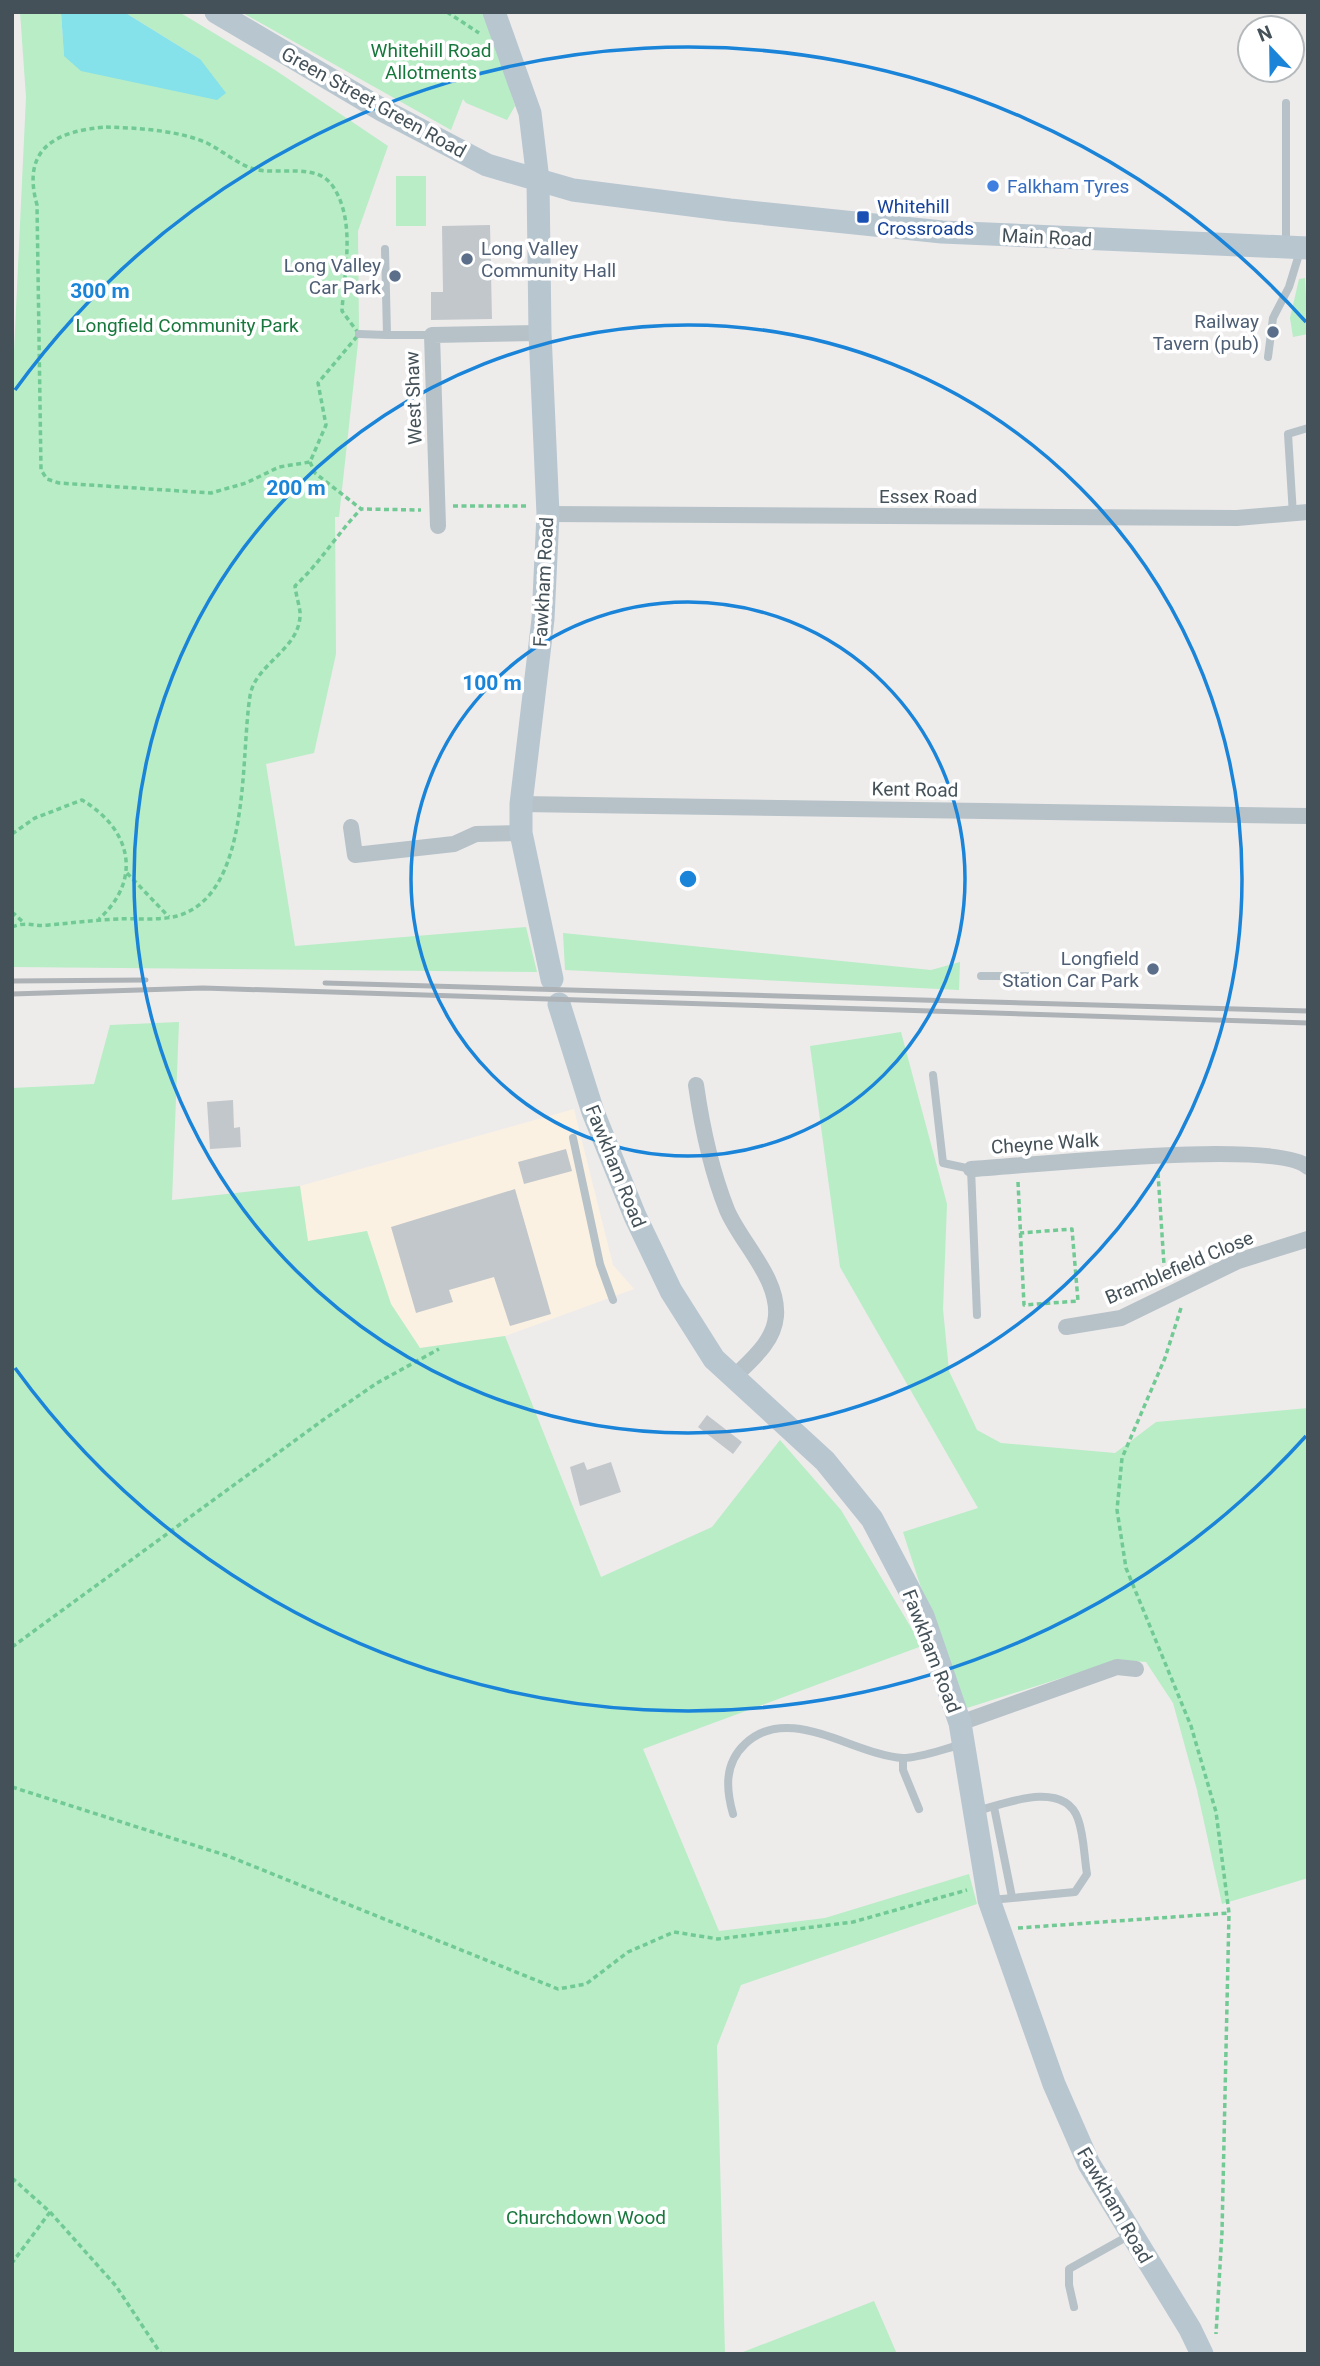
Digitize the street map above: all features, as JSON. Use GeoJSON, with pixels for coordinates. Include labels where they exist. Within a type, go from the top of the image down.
{"type":"FeatureCollection","features":[{"type":"Feature","properties":{"kind":"street","name":"Green Street Green Road"},"geometry":{"type":"LineString","coordinates":[[216,12],[382,110],[487,165],[538,180]]}},
{"type":"Feature","properties":{"kind":"street","name":"Fawkham Road"},"geometry":{"type":"LineString","coordinates":[[495,12],[530,113],[538,180],[540,333],[547,510],[543,619],[521,804],[521,833],[552,979]]}},
{"type":"Feature","properties":{"kind":"street","name":"Main Road"},"geometry":{"type":"LineString","coordinates":[[538,180],[573,190],[730,210],[942,232],[1298,248]]}},
{"type":"Feature","properties":{"kind":"street","name":"West Shaw"},"geometry":{"type":"LineString","coordinates":[[437,514],[432,335],[540,333]]}},
{"type":"Feature","properties":{"kind":"street","name":"Essex Road"},"geometry":{"type":"LineString","coordinates":[[547,510],[1214,518],[1300,513]]}},
{"type":"Feature","properties":{"kind":"street","name":"Kent Road"},"geometry":{"type":"LineString","coordinates":[[521,804],[1308,816]]}},
{"type":"Feature","properties":{"kind":"street"},"geometry":{"type":"LineString","coordinates":[[351,827],[355,855],[454,844],[476,834],[521,833]]}},
{"type":"Feature","properties":{"kind":"street","name":"Fawkham Road"},"geometry":{"type":"LineString","coordinates":[[559,1004],[593,1112],[635,1216],[671,1291],[714,1359],[825,1461],[872,1519],[923,1616],[984,1809],[987,1892],[1054,2084],[1084,2153],[1130,2235],[1190,2329],[1208,2347]]}},
{"type":"Feature","properties":{"kind":"street"},"geometry":{"type":"LineString","coordinates":[[696,1085],[703,1132],[727,1210],[774,1297],[776,1316],[772,1334],[734,1377]]}},
{"type":"Feature","properties":{"kind":"street","name":"Cheyne Walk"},"geometry":{"type":"LineString","coordinates":[[971,1169],[1158,1157],[1269,1154],[1308,1167]]}},
{"type":"Feature","properties":{"kind":"street","name":"Bramblefield Close"},"geometry":{"type":"LineString","coordinates":[[1066,1327],[1121,1318],[1169,1297],[1238,1261],[1308,1239]]}},
{"type":"Feature","properties":{"kind":"street"},"geometry":{"type":"LineString","coordinates":[[962,1734],[1117,1667],[1136,1669]]}},
{"type":"Feature","properties":{"kind":"lane"},"geometry":{"type":"LineString","coordinates":[[1268,357],[1273,318],[1289,287],[1298,248],[1286,103]]}},
{"type":"Feature","properties":{"kind":"lane"},"geometry":{"type":"LineString","coordinates":[[385,249],[387,335]]}},
{"type":"Feature","properties":{"kind":"lane"},"geometry":{"type":"LineString","coordinates":[[359,334],[432,335]]}},
{"type":"Feature","properties":{"kind":"lane"},"geometry":{"type":"LineString","coordinates":[[1300,513],[1288,433],[1308,428]]}},
{"type":"Feature","properties":{"kind":"lane"},"geometry":{"type":"LineString","coordinates":[[981,976],[1028,976]]}},
{"type":"Feature","properties":{"kind":"lane"},"geometry":{"type":"LineString","coordinates":[[933,1075],[943,1163],[971,1169],[977,1315]]}},
{"type":"Feature","properties":{"kind":"lane"},"geometry":{"type":"LineString","coordinates":[[573,1138],[600,1264],[613,1300]]}},
{"type":"Feature","properties":{"kind":"lane"},"geometry":{"type":"LineString","coordinates":[[733,1814],[727,1792],[729,1770],[738,1751],[752,1738],[769,1729],[792,1727],[903,1758],[962,1734]]}},
{"type":"Feature","properties":{"kind":"lane"},"geometry":{"type":"LineString","coordinates":[[903,1758],[903,1770],[919,1809]]}},
{"type":"Feature","properties":{"kind":"lane"},"geometry":{"type":"LineString","coordinates":[[987,1892],[1012,1898],[1075,1892],[1087,1874],[1077,1816],[1066,1804],[1048,1797],[1031,1797],[984,1809],[1012,1898]]}},
{"type":"Feature","properties":{"kind":"lane"},"geometry":{"type":"LineString","coordinates":[[1074,2307],[1069,2269],[1130,2235]]}},
{"type":"Feature","properties":{"kind":"path"},"geometry":{"type":"LineString","coordinates":[[447,12],[481,35],[491,47],[505,41]]}},
{"type":"Feature","properties":{"kind":"path"},"geometry":{"type":"LineString","coordinates":[[310,462],[279,467],[246,483],[211,493],[72,484],[47,479],[41,470],[37,205],[31,182],[36,162],[49,143],[77,129],[132,128],[191,137],[253,169],[306,172],[323,177],[334,188],[345,229],[346,268],[342,311],[359,334],[318,383],[326,425],[310,462],[315,473],[361,509],[437,514],[547,510]]}},
{"type":"Feature","properties":{"kind":"path"},"geometry":{"type":"LineString","coordinates":[[12,912],[23,922],[44,926],[98,920],[176,917],[208,901],[223,874],[238,828],[244,734],[252,682],[293,638],[300,615],[295,586],[316,566],[338,532],[361,509]]}},
{"type":"Feature","properties":{"kind":"path"},"geometry":{"type":"LineString","coordinates":[[12,834],[35,818],[82,800],[103,812],[119,837],[127,873],[120,897],[98,920]]}},
{"type":"Feature","properties":{"kind":"path"},"geometry":{"type":"LineString","coordinates":[[127,873],[169,917]]}},
{"type":"Feature","properties":{"kind":"path"},"geometry":{"type":"LineString","coordinates":[[12,927],[23,922]]}},
{"type":"Feature","properties":{"kind":"path"},"geometry":{"type":"LineString","coordinates":[[1158,1157],[1161,1269],[1169,1297]]}},
{"type":"Feature","properties":{"kind":"path"},"geometry":{"type":"LineString","coordinates":[[1018,1167],[1020,1233],[1024,1304],[1078,1301],[1072,1229],[1020,1233]]}},
{"type":"Feature","properties":{"kind":"path"},"geometry":{"type":"LineString","coordinates":[[1184,1289],[1177,1324],[1165,1358],[1122,1458],[1117,1510],[1126,1568],[1191,1726],[1216,1812],[1228,1913],[1222,2232],[1208,2347]]}},
{"type":"Feature","properties":{"kind":"path"},"geometry":{"type":"LineString","coordinates":[[12,1647],[345,1405],[377,1383],[439,1349]]}},
{"type":"Feature","properties":{"kind":"path"},"geometry":{"type":"LineString","coordinates":[[12,1787],[228,1856],[558,1989],[586,1984],[628,1952],[674,1932],[718,1939],[853,1922],[987,1892]]}},
{"type":"Feature","properties":{"kind":"path"},"geometry":{"type":"LineString","coordinates":[[999,1927],[1118,1923],[1228,1913]]}},
{"type":"Feature","properties":{"kind":"path"},"geometry":{"type":"LineString","coordinates":[[12,2178],[50,2212],[116,2286],[161,2354]]}},
{"type":"Feature","properties":{"kind":"path"},"geometry":{"type":"LineString","coordinates":[[12,2263],[50,2212]]}},
{"type":"Feature","properties":{"kind":"shaded area"},"geometry":{"type":"Polygon","coordinates":[[[574,1109],[613,1265],[634,1289],[505,1336],[420,1348],[391,1304],[367,1231],[308,1242],[300,1186],[574,1109]]]}},
{"type":"Feature","properties":{"kind":"green space","name":"Longfield Community Park"},"geometry":{"type":"Polygon","coordinates":[[[20,12],[61,12],[64,56],[200,59],[124,12],[179,12],[275,70],[388,146],[358,231],[359,334],[339,517],[335,517],[336,654],[314,753],[266,764],[295,946],[526,927],[537,972],[12,967],[12,394],[26,97],[20,12]]]}},
{"type":"Feature","properties":{"kind":"green space","name":"Whitehill Road Allotments"},"geometry":{"type":"Polygon","coordinates":[[[241,12],[487,12],[515,106],[507,120],[466,103],[463,99],[451,130],[241,12]]]}},
{"type":"Feature","properties":{"kind":"green space"},"geometry":{"type":"Polygon","coordinates":[[[396,176],[426,176],[426,226],[396,226],[396,176]]]}},
{"type":"Feature","properties":{"kind":"green space"},"geometry":{"type":"Polygon","coordinates":[[[1305,278],[1308,334],[1293,337],[1290,318],[1299,279],[1305,278]]]}},
{"type":"Feature","properties":{"kind":"green space"},"geometry":{"type":"Polygon","coordinates":[[[563,933],[931,970],[960,962],[959,990],[565,970],[563,933]]]}},
{"type":"Feature","properties":{"kind":"green space","name":"Churchdown Wood"},"geometry":{"type":"Polygon","coordinates":[[[179,1022],[172,1200],[300,1186],[308,1241],[367,1231],[391,1304],[420,1348],[505,1336],[601,1577],[712,1527],[780,1440],[841,1510],[922,1646],[643,1749],[719,1931],[825,1918],[969,1874],[977,1904],[741,1985],[717,2046],[725,2354],[12,2354],[12,1088],[94,1084],[110,1025],[179,1022]]]}},
{"type":"Feature","properties":{"kind":"green space"},"geometry":{"type":"Polygon","coordinates":[[[901,1032],[947,1204],[943,1309],[949,1371],[977,1430],[1001,1443],[1115,1453],[1156,1422],[1308,1408],[1308,1878],[1222,1904],[1197,1790],[1173,1703],[1146,1662],[1118,1660],[967,1708],[947,1668],[903,1532],[978,1508],[840,1267],[810,1046],[901,1032]]]}},
{"type":"Feature","properties":{"kind":"green space"},"geometry":{"type":"Polygon","coordinates":[[[874,2301],[897,2354],[738,2354],[874,2301]]]}},
{"type":"Feature","properties":{"kind":"water"},"geometry":{"type":"Polygon","coordinates":[[[61,12],[124,12],[200,59],[226,93],[217,100],[81,71],[64,56],[61,12]]]}},
{"type":"Feature","properties":{"kind":"building","name":"Long Valley Community Hall"},"geometry":{"type":"Polygon","coordinates":[[[490,225],[492,319],[431,320],[431,292],[443,292],[442,226],[490,225]]]}},
{"type":"Feature","properties":{"kind":"building"},"geometry":{"type":"Polygon","coordinates":[[[233,1100],[234,1128],[240,1127],[241,1147],[210,1149],[207,1102],[233,1100]]]}},
{"type":"Feature","properties":{"kind":"building"},"geometry":{"type":"Polygon","coordinates":[[[566,1149],[572,1171],[524,1184],[518,1162],[566,1149]]]}},
{"type":"Feature","properties":{"kind":"building"},"geometry":{"type":"Polygon","coordinates":[[[515,1189],[551,1314],[510,1326],[494,1277],[449,1290],[453,1302],[416,1313],[391,1227],[515,1189]]]}},
{"type":"Feature","properties":{"kind":"building"},"geometry":{"type":"Polygon","coordinates":[[[707,1415],[742,1442],[733,1454],[698,1427],[707,1415]]]}},
{"type":"Feature","properties":{"kind":"building"},"geometry":{"type":"Polygon","coordinates":[[[584,1462],[587,1470],[611,1462],[621,1492],[580,1506],[570,1467],[584,1462]]]}},
{"type":"Feature","properties":{"kind":"railway"},"geometry":{"type":"LineString","coordinates":[[12,981],[146,980]]}},
{"type":"Feature","properties":{"kind":"railway"},"geometry":{"type":"LineString","coordinates":[[325,983],[1308,1011]]}},
{"type":"Feature","properties":{"kind":"railway"},"geometry":{"type":"LineString","coordinates":[[12,994],[203,988],[1308,1023]]}},
{"type":"Feature","properties":{"kind":"place","name":"Falkham Tyres"},"geometry":{"type":"Point","coordinates":[993,186]}},
{"type":"Feature","properties":{"kind":"place","name":"Whitehill Crossroads"},"geometry":{"type":"Point","coordinates":[863,217]}},
{"type":"Feature","properties":{"kind":"place","name":"Long Valley Community Hall"},"geometry":{"type":"Point","coordinates":[467,259]}},
{"type":"Feature","properties":{"kind":"place","name":"Long Valley Car Park"},"geometry":{"type":"Point","coordinates":[395,276]}},
{"type":"Feature","properties":{"kind":"place","name":"Railway Tavern (pub)"},"geometry":{"type":"Point","coordinates":[1273,332]}},
{"type":"Feature","properties":{"kind":"place","name":"Longfield Station Car Park"},"geometry":{"type":"Point","coordinates":[1153,969]}}]}
